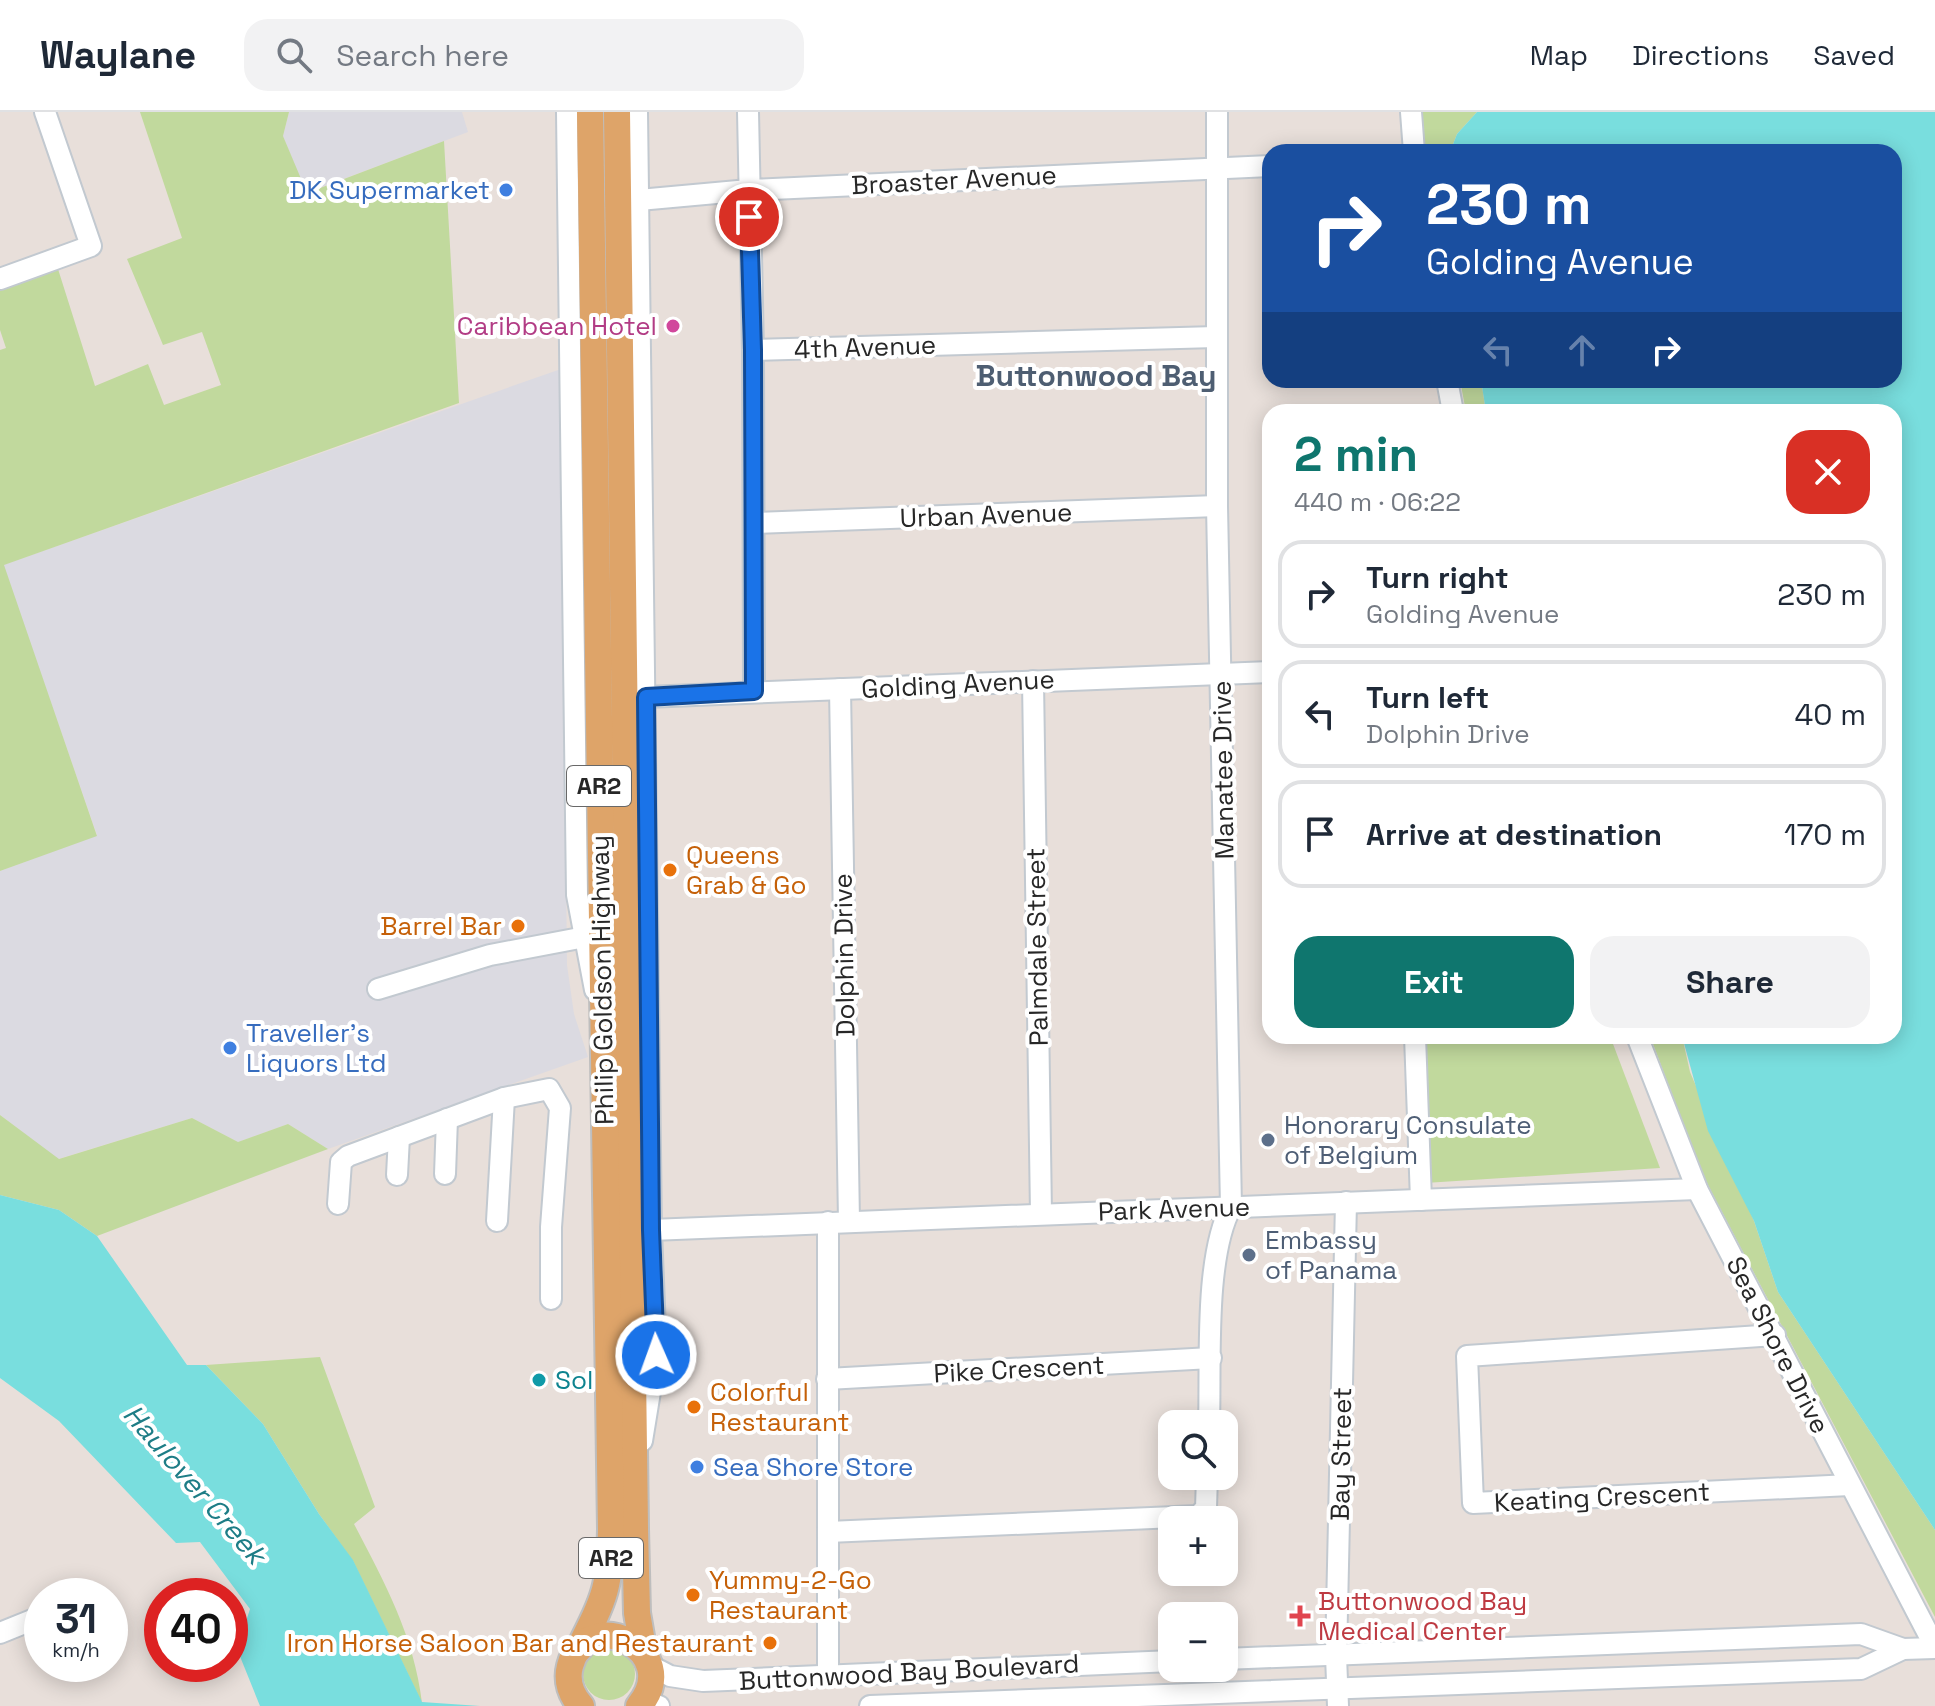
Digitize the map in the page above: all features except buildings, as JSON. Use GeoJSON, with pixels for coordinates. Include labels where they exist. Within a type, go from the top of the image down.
{"type":"FeatureCollection","features":[{"type":"Feature","properties":{"kind":"main road","name":"Philip Goldson Highway"},"geometry":{"type":"LineString","coordinates":[[578,1704],[568,1673],[604,1601],[610,1578],[590,112]]}},
{"type":"Feature","properties":{"kind":"main road","name":"Philip Goldson Highway"},"geometry":{"type":"LineString","coordinates":[[617,112],[637,1613],[651,1677],[647,1704]]}},
{"type":"Feature","properties":{"kind":"main road"},"geometry":{"type":"LineString","coordinates":[[579,1649],[589,1641],[612,1635],[635,1644],[646,1659]]}},
{"type":"Feature","properties":{"kind":"street"},"geometry":{"type":"LineString","coordinates":[[0,279],[91,246],[45,112]]}},
{"type":"Feature","properties":{"kind":"street"},"geometry":{"type":"LineString","coordinates":[[567,112],[577,895],[602,1031]]}},
{"type":"Feature","properties":{"kind":"street"},"geometry":{"type":"LineString","coordinates":[[635,1488],[656,1355],[651,1230],[637,112]]}},
{"type":"Feature","properties":{"kind":"street"},"geometry":{"type":"LineString","coordinates":[[748,112],[753,350],[754,691]]}},
{"type":"Feature","properties":{"kind":"street","name":"Manatee Drive"},"geometry":{"type":"LineString","coordinates":[[1209,1410],[1221,1227],[1231,1207],[1217,506],[1217,112]]}},
{"type":"Feature","properties":{"kind":"street"},"geometry":{"type":"LineString","coordinates":[[1411,112],[1413,144]]}},
{"type":"Feature","properties":{"kind":"street","name":"Broaster Avenue"},"geometry":{"type":"LineString","coordinates":[[639,200],[749,190],[1262,166]]}},
{"type":"Feature","properties":{"kind":"street","name":"4th Avenue"},"geometry":{"type":"LineString","coordinates":[[753,350],[1216,337]]}},
{"type":"Feature","properties":{"kind":"street","name":"Urban Avenue"},"geometry":{"type":"LineString","coordinates":[[754,523],[1217,506]]}},
{"type":"Feature","properties":{"kind":"street","name":"Golding Avenue"},"geometry":{"type":"LineString","coordinates":[[646,697],[1262,672]]}},
{"type":"Feature","properties":{"kind":"street","name":"Palmdale Street"},"geometry":{"type":"LineString","coordinates":[[1033,681],[1041,1214]]}},
{"type":"Feature","properties":{"kind":"street","name":"Dolphin Drive"},"geometry":{"type":"LineString","coordinates":[[840,689],[849,1221]]}},
{"type":"Feature","properties":{"kind":"street"},"geometry":{"type":"LineString","coordinates":[[378,989],[490,955],[585,937]]}},
{"type":"Feature","properties":{"kind":"street"},"geometry":{"type":"LineString","coordinates":[[1415,1044],[1421,1200]]}},
{"type":"Feature","properties":{"kind":"street","name":"Sea Shore Drive"},"geometry":{"type":"LineString","coordinates":[[1640,1044],[1697,1189],[1935,1647]]}},
{"type":"Feature","properties":{"kind":"street"},"geometry":{"type":"LineString","coordinates":[[338,1204],[341,1162],[348,1156],[504,1098],[549,1089],[560,1108],[551,1227],[551,1299]]}},
{"type":"Feature","properties":{"kind":"street"},"geometry":{"type":"LineString","coordinates":[[497,1221],[504,1098]]}},
{"type":"Feature","properties":{"kind":"street"},"geometry":{"type":"LineString","coordinates":[[445,1174],[447,1119]]}},
{"type":"Feature","properties":{"kind":"street"},"geometry":{"type":"LineString","coordinates":[[397,1175],[399,1137]]}},
{"type":"Feature","properties":{"kind":"street","name":"Park Avenue"},"geometry":{"type":"LineString","coordinates":[[651,1230],[1697,1189]]}},
{"type":"Feature","properties":{"kind":"street","name":"Bay Street"},"geometry":{"type":"LineString","coordinates":[[1338,1698],[1336,1656],[1346,1202]]}},
{"type":"Feature","properties":{"kind":"street"},"geometry":{"type":"LineString","coordinates":[[828,1222],[828,1676]]}},
{"type":"Feature","properties":{"kind":"street","name":"Keating Crescent"},"geometry":{"type":"LineString","coordinates":[[1775,1335],[1467,1356],[1473,1503],[1850,1485]]}},
{"type":"Feature","properties":{"kind":"street","name":"Pike Crescent"},"geometry":{"type":"LineString","coordinates":[[827,1379],[1211,1358]]}},
{"type":"Feature","properties":{"kind":"street"},"geometry":{"type":"LineString","coordinates":[[828,1532],[1203,1513],[1205,1490]]}},
{"type":"Feature","properties":{"kind":"street"},"geometry":{"type":"LineString","coordinates":[[0,1633],[24,1623]]}},
{"type":"Feature","properties":{"kind":"street","name":"Buttonwood Bay Boulevard"},"geometry":{"type":"LineString","coordinates":[[1238,1659],[1861,1634],[1903,1649]]}},
{"type":"Feature","properties":{"kind":"street","name":"Buttonwood Bay Boulevard"},"geometry":{"type":"LineString","coordinates":[[870,1706],[1338,1698],[1861,1669],[1903,1649],[1935,1647]]}},
{"type":"Feature","properties":{"kind":"street","name":"Buttonwood Bay Boulevard"},"geometry":{"type":"LineString","coordinates":[[646,1659],[670,1676],[703,1681],[1158,1661]]}},
{"type":"Feature","properties":{"kind":"street"},"geometry":{"type":"LineString","coordinates":[[1066,1664],[1066,1703]]}},
{"type":"Feature","properties":{"kind":"shaded area"},"geometry":{"type":"Polygon","coordinates":[[[289,112],[462,112],[468,132],[306,193],[283,136],[289,112]]]}},
{"type":"Feature","properties":{"kind":"shaded area"},"geometry":{"type":"Polygon","coordinates":[[[561,369],[567,965],[574,1014],[588,1057],[328,1149],[288,1124],[238,1142],[192,1118],[58,1159],[0,1115],[0,871],[97,835],[3,565],[561,369]]]}},
{"type":"Feature","properties":{"kind":"green space"},"geometry":{"type":"Polygon","coordinates":[[[140,112],[289,112],[283,136],[307,193],[444,141],[459,403],[4,565],[97,836],[0,871],[0,350],[6,348],[0,330],[0,289],[58,269],[95,386],[148,364],[164,405],[221,385],[202,332],[163,345],[127,259],[182,238],[140,112]]]}},
{"type":"Feature","properties":{"kind":"green space"},"geometry":{"type":"Polygon","coordinates":[[[1419,112],[1477,112],[1457,134],[1453,144],[1421,144],[1419,112]]]}},
{"type":"Feature","properties":{"kind":"green space"},"geometry":{"type":"Polygon","coordinates":[[[1462,388],[1482,388],[1485,404],[1464,404],[1462,388]]]}},
{"type":"Feature","properties":{"kind":"green space"},"geometry":{"type":"Polygon","coordinates":[[[1424,1044],[1613,1044],[1660,1168],[1425,1183],[1424,1044]]]}},
{"type":"Feature","properties":{"kind":"green space"},"geometry":{"type":"Polygon","coordinates":[[[1653,1044],[1684,1044],[1690,1072],[1754,1221],[1778,1292],[1935,1530],[1935,1617],[1702,1174],[1653,1044]]]}},
{"type":"Feature","properties":{"kind":"green space"},"geometry":{"type":"Polygon","coordinates":[[[0,1115],[59,1159],[192,1118],[238,1142],[288,1124],[328,1149],[97,1236],[59,1210],[0,1195],[0,1115]]]}},
{"type":"Feature","properties":{"kind":"green space"},"geometry":{"type":"Polygon","coordinates":[[[320,1357],[375,1507],[354,1524],[405,1632],[422,1703],[353,1561],[319,1514],[263,1424],[206,1365],[320,1357]]]}},
{"type":"Feature","properties":{"kind":"green space"},"geometry":{"type":"Polygon","coordinates":[[[609,1648],[628,1655],[635,1674],[628,1693],[609,1700],[590,1693],[583,1674],[590,1655],[609,1648]]]}},
{"type":"Feature","properties":{"kind":"water"},"geometry":{"type":"Polygon","coordinates":[[[1477,112],[1935,112],[1935,1530],[1778,1292],[1754,1221],[1708,1131],[1684,1044],[1902,1044],[1902,404],[1485,404],[1482,388],[1902,388],[1902,144],[1453,144],[1457,134],[1477,112]]]}},
{"type":"Feature","properties":{"kind":"water","name":"Haulover Creek"},"geometry":{"type":"Polygon","coordinates":[[[0,1195],[59,1210],[97,1236],[187,1365],[206,1365],[263,1424],[319,1514],[353,1560],[422,1702],[480,1706],[260,1706],[248,1676],[248,1578],[227,1578],[200,1542],[176,1543],[59,1421],[0,1378],[0,1195]]]}},
{"type":"Feature","properties":{"kind":"place","name":"DK Supermarket"},"geometry":{"type":"Point","coordinates":[506,190]}},
{"type":"Feature","properties":{"kind":"place","name":"Caribbean Hotel"},"geometry":{"type":"Point","coordinates":[673,326]}},
{"type":"Feature","properties":{"kind":"place","name":"Queens Grab & Go"},"geometry":{"type":"Point","coordinates":[670,870]}},
{"type":"Feature","properties":{"kind":"place","name":"Barrel Bar"},"geometry":{"type":"Point","coordinates":[518,926]}},
{"type":"Feature","properties":{"kind":"place","name":"Traveller's Liquors Ltd"},"geometry":{"type":"Point","coordinates":[230,1048]}},
{"type":"Feature","properties":{"kind":"place","name":"Honorary Consulate of Belgium"},"geometry":{"type":"Point","coordinates":[1268,1140]}},
{"type":"Feature","properties":{"kind":"place","name":"Embassy of Panama"},"geometry":{"type":"Point","coordinates":[1249,1255]}},
{"type":"Feature","properties":{"kind":"place","name":"Sol"},"geometry":{"type":"Point","coordinates":[539,1380]}},
{"type":"Feature","properties":{"kind":"place","name":"Colorful Restaurant"},"geometry":{"type":"Point","coordinates":[694,1407]}},
{"type":"Feature","properties":{"kind":"place","name":"Sea Shore Store"},"geometry":{"type":"Point","coordinates":[697,1467]}},
{"type":"Feature","properties":{"kind":"place","name":"Yummy-2-Go Restaurant"},"geometry":{"type":"Point","coordinates":[693,1595]}},
{"type":"Feature","properties":{"kind":"place","name":"Buttonwood Bay Medical Center"},"geometry":{"type":"Point","coordinates":[1300,1616]}},
{"type":"Feature","properties":{"kind":"place","name":"Iron Horse Saloon Bar and Restaurant"},"geometry":{"type":"Point","coordinates":[770,1643]}},
{"type":"Feature","properties":{"kind":"district","name":"Buttonwood Bay"},"geometry":{"type":"Point","coordinates":[1096,376]}},
{"type":"Feature","properties":{"kind":"route"},"geometry":{"type":"LineString","coordinates":[[656,1355],[651,1230],[646,697],[754,691],[753,350],[749,217]]}}]}
